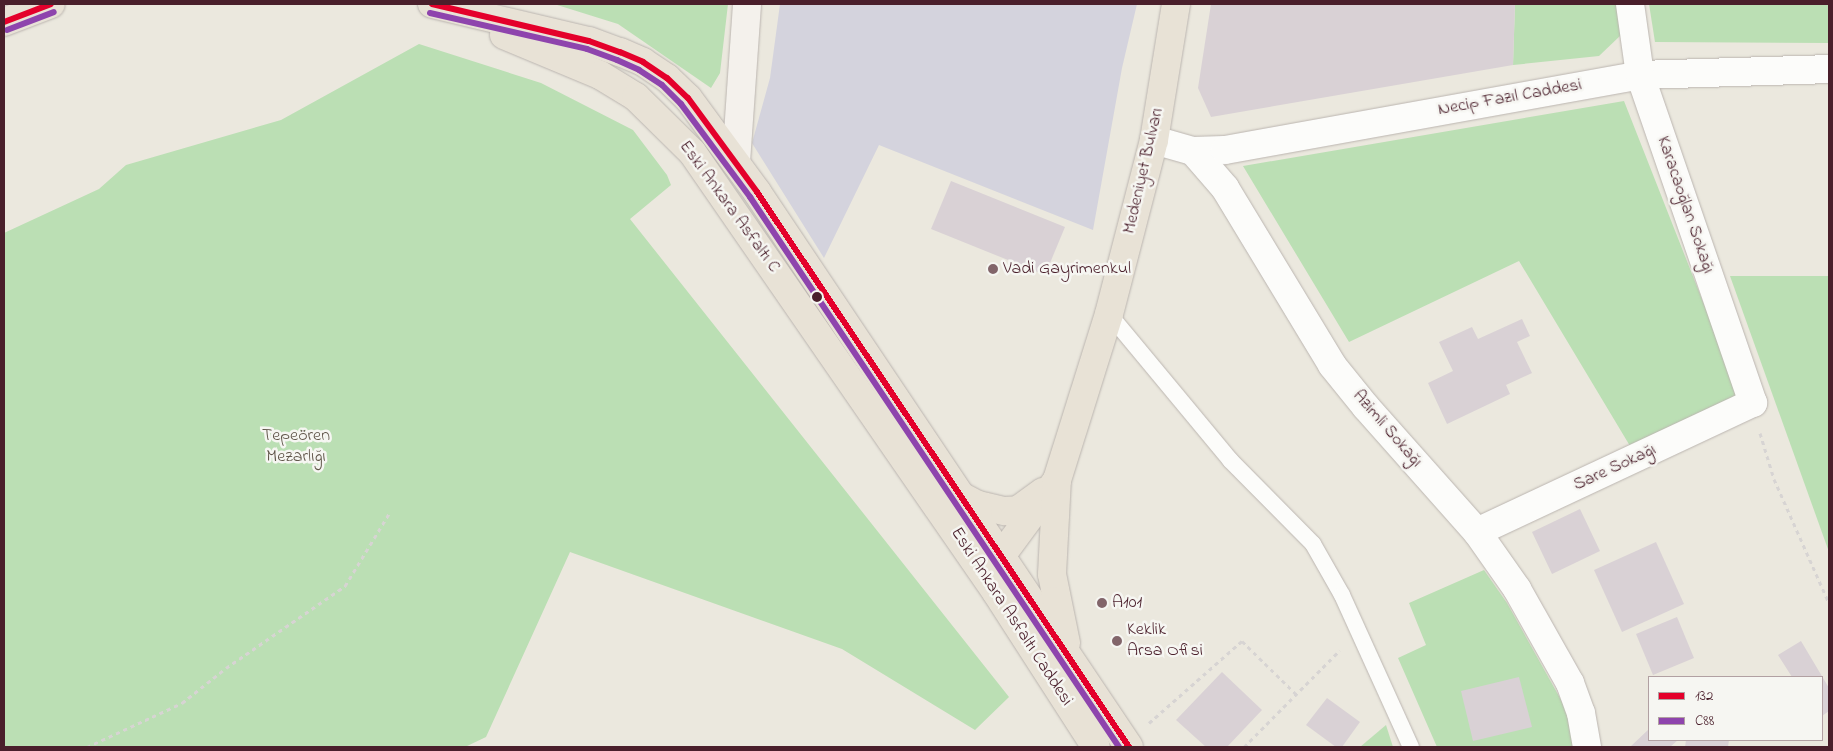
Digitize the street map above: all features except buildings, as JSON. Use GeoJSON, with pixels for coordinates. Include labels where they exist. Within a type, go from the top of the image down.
{"type":"FeatureCollection","features":[{"type":"Feature","properties":{"kind":"main road"},"geometry":{"type":"LineString","coordinates":[[4,22],[51,4]]}},
{"type":"Feature","properties":{"kind":"main road","name":"Eski Ankara Asfaltı Caddesi"},"geometry":{"type":"LineString","coordinates":[[430,4],[589,41],[643,62],[667,78],[688,98],[736,162],[959,495],[993,567],[1096,747]]}},
{"type":"Feature","properties":{"kind":"main road","name":"Eski Ankara Asfaltı C"},"geometry":{"type":"LineString","coordinates":[[430,4],[600,75],[636,97],[663,122],[692,152],[925,488]]}},
{"type":"Feature","properties":{"kind":"main road","name":"Medeniyet Bulvarı"},"geometry":{"type":"LineString","coordinates":[[1070,659],[1057,608],[1052,574],[1057,480],[1109,314],[1154,140],[1176,4]]}},
{"type":"Feature","properties":{"kind":"main road"},"geometry":{"type":"LineString","coordinates":[[959,495],[993,510],[1018,510],[1029,504],[1057,480]]}},
{"type":"Feature","properties":{"kind":"main road","name":"Medeniyet Bulvarı"},"geometry":{"type":"LineString","coordinates":[[993,567],[1057,480]]}},
{"type":"Feature","properties":{"kind":"main road","name":"Eski Ankara Asfaltı Caddesi"},"geometry":{"type":"LineString","coordinates":[[925,488],[1070,659],[1128,746]]}},
{"type":"Feature","properties":{"kind":"street"},"geometry":{"type":"LineString","coordinates":[[736,162],[747,4]]}},
{"type":"Feature","properties":{"kind":"street","name":"Karacaoğlan Sokağı"},"geometry":{"type":"LineString","coordinates":[[1630,4],[1640,75],[1753,403]]}},
{"type":"Feature","properties":{"kind":"street","name":"Necip Fazıl Caddesi"},"geometry":{"type":"LineString","coordinates":[[1193,151],[1225,150],[1640,75],[1829,69]]}},
{"type":"Feature","properties":{"kind":"street"},"geometry":{"type":"LineString","coordinates":[[1154,140],[1193,151]]}},
{"type":"Feature","properties":{"kind":"street","name":"Azimli Sokağı"},"geometry":{"type":"LineString","coordinates":[[1193,151],[1225,188],[1332,365],[1366,407],[1477,532],[1517,590],[1570,683],[1581,712],[1587,747]]}},
{"type":"Feature","properties":{"kind":"street","name":"Sare Sokağı"},"geometry":{"type":"LineString","coordinates":[[1477,532],[1753,403]]}},
{"type":"Feature","properties":{"kind":"lane"},"geometry":{"type":"LineString","coordinates":[[1109,314],[1230,460],[1313,544],[1342,595],[1411,747]]}},
{"type":"Feature","properties":{"kind":"path"},"geometry":{"type":"LineString","coordinates":[[1753,403],[1763,446],[1774,478],[1829,603]]}},
{"type":"Feature","properties":{"kind":"path"},"geometry":{"type":"LineString","coordinates":[[87,747],[182,704],[226,668],[345,586],[390,512]]}},
{"type":"Feature","properties":{"kind":"path"},"geometry":{"type":"LineString","coordinates":[[1244,747],[1358,631]]}},
{"type":"Feature","properties":{"kind":"path"},"geometry":{"type":"LineString","coordinates":[[1128,746],[1242,641],[1296,694]]}},
{"type":"Feature","properties":{"kind":"shaded area"},"geometry":{"type":"Polygon","coordinates":[[[780,4],[1137,4],[1122,68],[1093,230],[879,145],[824,258],[752,143],[770,78],[780,4]]]}},
{"type":"Feature","properties":{"kind":"green space"},"geometry":{"type":"Polygon","coordinates":[[[554,4],[728,4],[720,73],[711,88],[618,24],[554,4]]]}},
{"type":"Feature","properties":{"kind":"green space"},"geometry":{"type":"Polygon","coordinates":[[[1515,4],[1616,4],[1621,35],[1599,56],[1513,65],[1515,4]]]}},
{"type":"Feature","properties":{"kind":"green space"},"geometry":{"type":"Polygon","coordinates":[[[1649,4],[1829,4],[1829,43],[1655,42],[1649,4]]]}},
{"type":"Feature","properties":{"kind":"green space","name":"Tepeören Mezarlığı"},"geometry":{"type":"Polygon","coordinates":[[[419,44],[541,83],[633,130],[667,175],[671,185],[630,219],[1009,697],[975,730],[842,649],[570,552],[486,737],[465,747],[4,747],[4,233],[99,189],[126,165],[281,120],[419,44]]]}},
{"type":"Feature","properties":{"kind":"green space"},"geometry":{"type":"Polygon","coordinates":[[[1624,101],[1742,401],[1630,446],[1519,261],[1349,342],[1243,166],[1624,101]]]}},
{"type":"Feature","properties":{"kind":"green space"},"geometry":{"type":"Polygon","coordinates":[[[1730,276],[1829,276],[1829,552],[1730,276]]]}},
{"type":"Feature","properties":{"kind":"green space"},"geometry":{"type":"Polygon","coordinates":[[[1484,570],[1507,603],[1570,716],[1574,747],[1437,747],[1398,658],[1426,645],[1409,603],[1484,570]]]}},
{"type":"Feature","properties":{"kind":"green space"},"geometry":{"type":"Polygon","coordinates":[[[1386,725],[1393,747],[1360,747],[1386,725]]]}},
{"type":"Feature","properties":{"kind":"transit line","name":"132"},"geometry":{"type":"LineString","coordinates":[[4,22],[51,4]]}},
{"type":"Feature","properties":{"kind":"transit line","name":"132"},"geometry":{"type":"LineString","coordinates":[[432,4],[589,41],[620,52],[643,62],[667,78],[688,98],[757,192],[1129,747]]}},
{"type":"Feature","properties":{"kind":"transit line","name":"C88"},"geometry":{"type":"LineString","coordinates":[[7,30],[54,12]]}},
{"type":"Feature","properties":{"kind":"transit line","name":"C88"},"geometry":{"type":"LineString","coordinates":[[430,13],[587,49],[639,70],[662,85],[681,104],[750,197],[1119,747]]}},
{"type":"Feature","properties":{"kind":"place","name":"Vadi Gayrimenkul"},"geometry":{"type":"Point","coordinates":[993,269]}},
{"type":"Feature","properties":{"kind":"place","name":"A101"},"geometry":{"type":"Point","coordinates":[1102,603]}},
{"type":"Feature","properties":{"kind":"place","name":"Keklik Arsa Ofisi"},"geometry":{"type":"Point","coordinates":[1117,641]}}]}
